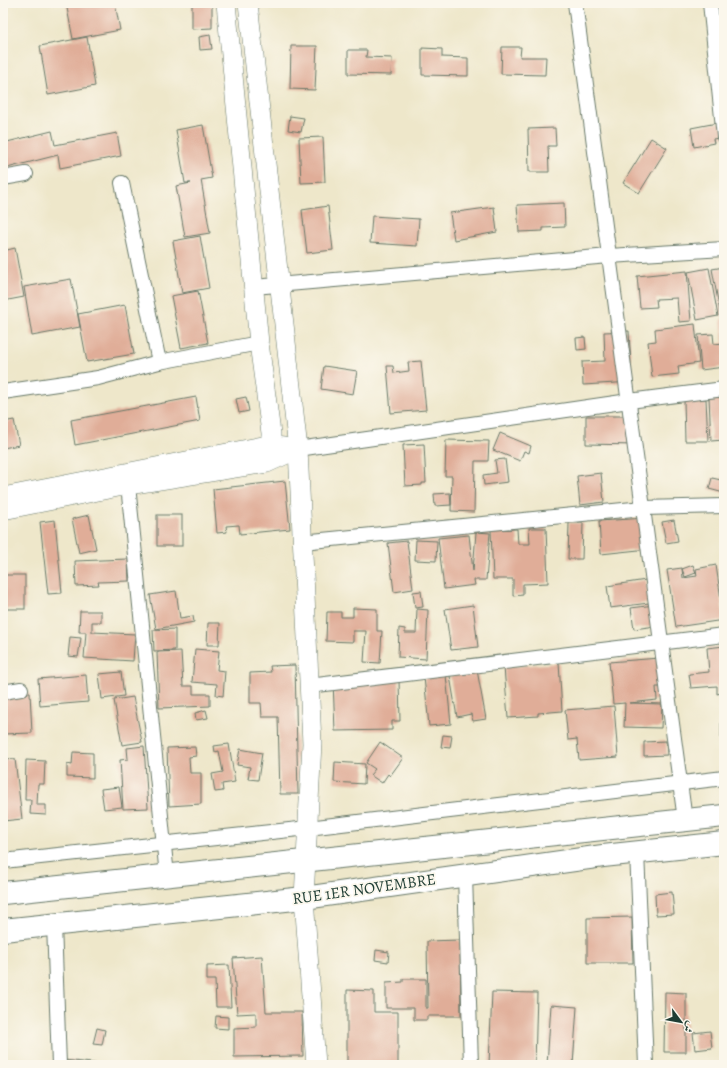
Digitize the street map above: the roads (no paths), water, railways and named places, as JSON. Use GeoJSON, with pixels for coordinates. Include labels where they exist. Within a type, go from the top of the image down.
{"type":"FeatureCollection","features":[{"type":"Feature","properties":{"kind":"main road"},"geometry":{"type":"LineString","coordinates":[[3,893],[306,862],[724,816]]}},
{"type":"Feature","properties":{"kind":"main road","name":"RUE 1ER NOVEMBRE"},"geometry":{"type":"LineString","coordinates":[[3,930],[304,898],[637,852],[724,843]]}},
{"type":"Feature","properties":{"kind":"street"},"geometry":{"type":"LineString","coordinates":[[226,3],[259,343],[271,433],[270,454]]}},
{"type":"Feature","properties":{"kind":"street"},"geometry":{"type":"LineString","coordinates":[[248,3],[298,449],[312,743],[304,898],[316,1065]]}},
{"type":"Feature","properties":{"kind":"street"},"geometry":{"type":"LineString","coordinates":[[575,3],[685,820]]}},
{"type":"Feature","properties":{"kind":"street"},"geometry":{"type":"LineString","coordinates":[[710,3],[724,137]]}},
{"type":"Feature","properties":{"kind":"street"},"geometry":{"type":"LineString","coordinates":[[3,178],[26,174]]}},
{"type":"Feature","properties":{"kind":"street"},"geometry":{"type":"LineString","coordinates":[[122,183],[159,362]]}},
{"type":"Feature","properties":{"kind":"street"},"geometry":{"type":"LineString","coordinates":[[254,287],[609,256],[724,249]]}},
{"type":"Feature","properties":{"kind":"street"},"geometry":{"type":"LineString","coordinates":[[3,392],[98,378],[159,362],[259,343]]}},
{"type":"Feature","properties":{"kind":"street"},"geometry":{"type":"LineString","coordinates":[[3,497],[298,449],[629,401],[724,390]]}},
{"type":"Feature","properties":{"kind":"street"},"geometry":{"type":"LineString","coordinates":[[3,510],[270,454]]}},
{"type":"Feature","properties":{"kind":"street"},"geometry":{"type":"LineString","coordinates":[[128,485],[167,876]]}},
{"type":"Feature","properties":{"kind":"street"},"geometry":{"type":"LineString","coordinates":[[302,542],[643,508],[724,506]]}},
{"type":"Feature","properties":{"kind":"street"},"geometry":{"type":"LineString","coordinates":[[309,686],[724,635]]}},
{"type":"Feature","properties":{"kind":"street"},"geometry":{"type":"LineString","coordinates":[[3,692],[21,690]]}},
{"type":"Feature","properties":{"kind":"street"},"geometry":{"type":"LineString","coordinates":[[3,861],[308,828],[680,782],[724,778]]}},
{"type":"Feature","properties":{"kind":"street"},"geometry":{"type":"LineString","coordinates":[[637,852],[646,1065]]}},
{"type":"Feature","properties":{"kind":"street"},"geometry":{"type":"LineString","coordinates":[[465,875],[471,1065]]}},
{"type":"Feature","properties":{"kind":"street"},"geometry":{"type":"LineString","coordinates":[[54,924],[59,1065]]}}]}
